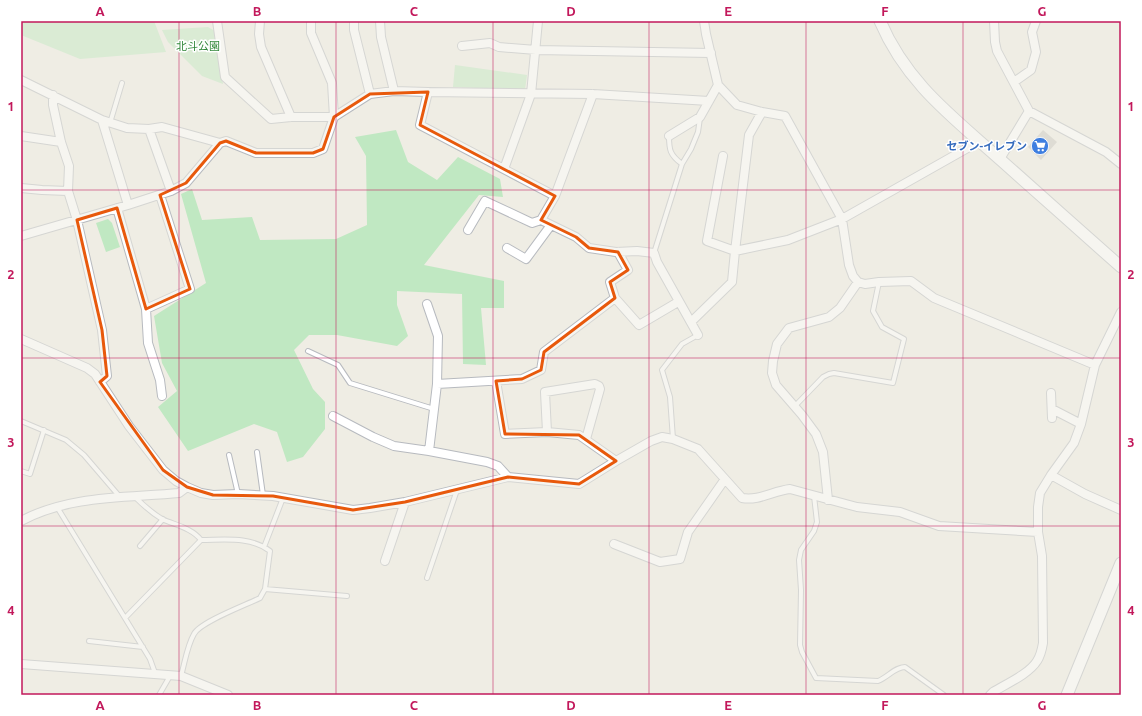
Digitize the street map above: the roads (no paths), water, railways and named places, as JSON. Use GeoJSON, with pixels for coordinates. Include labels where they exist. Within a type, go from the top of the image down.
{"type":"FeatureCollection","features":[{"type":"Feature","properties":{"kind":"street"},"geometry":{"type":"LineString","coordinates":[[217,21],[225,77],[271,119],[291,117],[334,117],[370,94],[394,91],[593,94],[709,101]]}},
{"type":"Feature","properties":{"kind":"street"},"geometry":{"type":"LineString","coordinates":[[260,21],[259,34],[261,47],[291,117]]}},
{"type":"Feature","properties":{"kind":"street"},"geometry":{"type":"LineString","coordinates":[[21,236],[171,191],[186,183],[220,143],[226,141],[256,153],[313,153],[323,150],[334,117],[332,83],[311,33],[311,21]]}},
{"type":"Feature","properties":{"kind":"street"},"geometry":{"type":"LineString","coordinates":[[354,21],[354,30],[370,94]]}},
{"type":"Feature","properties":{"kind":"street"},"geometry":{"type":"LineString","coordinates":[[380,21],[381,37],[394,91]]}},
{"type":"Feature","properties":{"kind":"street"},"geometry":{"type":"LineString","coordinates":[[504,170],[531,94],[538,21]]}},
{"type":"Feature","properties":{"kind":"street"},"geometry":{"type":"LineString","coordinates":[[704,21],[718,85],[736,105],[785,116],[842,220],[849,265],[853,276],[858,282],[865,284],[911,281],[934,298],[1095,365]]}},
{"type":"Feature","properties":{"kind":"street"},"geometry":{"type":"LineString","coordinates":[[880,21],[891,45],[914,79],[945,111],[1121,267]]}},
{"type":"Feature","properties":{"kind":"street"},"geometry":{"type":"LineString","coordinates":[[994,21],[996,51],[1029,111],[1106,152],[1121,164]]}},
{"type":"Feature","properties":{"kind":"street"},"geometry":{"type":"LineString","coordinates":[[1014,82],[1031,70],[1036,52],[1032,32],[1036,21]]}},
{"type":"Feature","properties":{"kind":"street"},"geometry":{"type":"LineString","coordinates":[[462,46],[490,43],[499,47],[536,50],[711,53]]}},
{"type":"Feature","properties":{"kind":"street"},"geometry":{"type":"LineString","coordinates":[[21,80],[110,123],[127,128],[149,129],[162,127],[220,143]]}},
{"type":"Feature","properties":{"kind":"street"},"geometry":{"type":"LineString","coordinates":[[669,136],[700,117],[718,85]]}},
{"type":"Feature","properties":{"kind":"street"},"geometry":{"type":"LineString","coordinates":[[428,92],[420,125],[555,196]]}},
{"type":"Feature","properties":{"kind":"street"},"geometry":{"type":"LineString","coordinates":[[468,230],[485,201],[532,223],[541,220],[555,196],[593,94]]}},
{"type":"Feature","properties":{"kind":"street"},"geometry":{"type":"LineString","coordinates":[[53,95],[52,105],[61,142],[69,166],[68,191],[77,220],[102,330],[107,376],[100,382]]}},
{"type":"Feature","properties":{"kind":"street"},"geometry":{"type":"LineString","coordinates":[[1000,159],[1029,111]]}},
{"type":"Feature","properties":{"kind":"street"},"geometry":{"type":"LineString","coordinates":[[691,322],[732,282],[749,135],[762,112]]}},
{"type":"Feature","properties":{"kind":"street"},"geometry":{"type":"LineString","coordinates":[[102,120],[128,205]]}},
{"type":"Feature","properties":{"kind":"street"},"geometry":{"type":"LineString","coordinates":[[149,129],[171,191]]}},
{"type":"Feature","properties":{"kind":"street"},"geometry":{"type":"LineString","coordinates":[[21,136],[61,142]]}},
{"type":"Feature","properties":{"kind":"street"},"geometry":{"type":"LineString","coordinates":[[723,156],[707,241],[735,251],[788,240],[842,220],[980,141]]}},
{"type":"Feature","properties":{"kind":"street"},"geometry":{"type":"LineString","coordinates":[[21,188],[68,191]]}},
{"type":"Feature","properties":{"kind":"street"},"geometry":{"type":"LineString","coordinates":[[146,309],[190,289],[160,195]]}},
{"type":"Feature","properties":{"kind":"street"},"geometry":{"type":"LineString","coordinates":[[117,208],[146,309],[148,343],[160,380],[162,396]]}},
{"type":"Feature","properties":{"kind":"street"},"geometry":{"type":"LineString","coordinates":[[541,220],[576,237],[590,248],[618,252],[637,251],[654,254],[678,302],[698,335]]}},
{"type":"Feature","properties":{"kind":"street"},"geometry":{"type":"LineString","coordinates":[[507,248],[526,259],[551,225]]}},
{"type":"Feature","properties":{"kind":"street"},"geometry":{"type":"LineString","coordinates":[[618,252],[628,270],[610,282],[615,298],[639,325],[678,302]]}},
{"type":"Feature","properties":{"kind":"street"},"geometry":{"type":"LineString","coordinates":[[828,500],[822,452],[816,434],[795,406],[776,385],[772,374],[772,361],[777,344],[789,328],[829,317],[840,308],[858,282]]}},
{"type":"Feature","properties":{"kind":"street"},"geometry":{"type":"LineString","coordinates":[[437,384],[522,379],[542,370],[544,352],[615,298]]}},
{"type":"Feature","properties":{"kind":"street"},"geometry":{"type":"LineString","coordinates":[[427,304],[438,336],[437,384],[429,451]]}},
{"type":"Feature","properties":{"kind":"street"},"geometry":{"type":"LineString","coordinates":[[990,695],[1029,670],[1037,662],[1041,653],[1043,643],[1042,556],[1038,532],[1038,508],[1040,493],[1051,475],[1074,444],[1081,424],[1095,365],[1121,312]]}},
{"type":"Feature","properties":{"kind":"street"},"geometry":{"type":"LineString","coordinates":[[21,339],[87,368],[95,374],[128,426],[163,470],[176,481],[201,493],[213,495],[263,495],[353,510],[404,502],[508,477],[579,484],[616,460],[651,441],[662,437],[673,439],[698,449],[742,498],[748,499],[761,497],[781,490],[790,490],[857,507],[900,512],[939,526],[1038,532]]}},
{"type":"Feature","properties":{"kind":"street"},"geometry":{"type":"LineString","coordinates":[[496,381],[504,434],[547,432],[579,435],[616,460]]}},
{"type":"Feature","properties":{"kind":"street"},"geometry":{"type":"LineString","coordinates":[[547,432],[545,392],[594,384],[599,386],[600,389],[586,440]]}},
{"type":"Feature","properties":{"kind":"street"},"geometry":{"type":"LineString","coordinates":[[1051,393],[1052,414],[1081,424]]}},
{"type":"Feature","properties":{"kind":"street"},"geometry":{"type":"LineString","coordinates":[[332,416],[373,438],[394,446],[487,462],[498,466],[508,477]]}},
{"type":"Feature","properties":{"kind":"street"},"geometry":{"type":"LineString","coordinates":[[1051,475],[1085,494],[1121,510]]}},
{"type":"Feature","properties":{"kind":"street"},"geometry":{"type":"LineString","coordinates":[[614,544],[660,562],[680,559],[688,532],[725,479]]}},
{"type":"Feature","properties":{"kind":"street"},"geometry":{"type":"LineString","coordinates":[[21,520],[57,507],[93,499],[179,494],[187,487]]}},
{"type":"Feature","properties":{"kind":"street"},"geometry":{"type":"LineString","coordinates":[[385,561],[404,502]]}},
{"type":"Feature","properties":{"kind":"street"},"geometry":{"type":"LineString","coordinates":[[1067,695],[1121,563]]}},
{"type":"Feature","properties":{"kind":"street"},"geometry":{"type":"LineString","coordinates":[[21,664],[181,676],[217,693],[228,695]]}},
{"type":"Feature","properties":{"kind":"lane"},"geometry":{"type":"LineString","coordinates":[[110,123],[122,83]]}},
{"type":"Feature","properties":{"kind":"lane"},"geometry":{"type":"LineString","coordinates":[[654,254],[682,164],[698,132],[700,117]]}},
{"type":"Feature","properties":{"kind":"lane"},"geometry":{"type":"LineString","coordinates":[[669,136],[669,147],[673,157],[682,164]]}},
{"type":"Feature","properties":{"kind":"lane"},"geometry":{"type":"LineString","coordinates":[[795,406],[824,377],[829,374],[834,373],[894,383],[904,339],[882,327],[873,311],[879,282]]}},
{"type":"Feature","properties":{"kind":"lane"},"geometry":{"type":"LineString","coordinates":[[673,439],[670,397],[662,370],[682,344],[698,335]]}},
{"type":"Feature","properties":{"kind":"lane"},"geometry":{"type":"LineString","coordinates":[[308,351],[338,365],[350,383],[434,409]]}},
{"type":"Feature","properties":{"kind":"lane"},"geometry":{"type":"LineString","coordinates":[[21,421],[66,440],[84,455],[120,497]]}},
{"type":"Feature","properties":{"kind":"lane"},"geometry":{"type":"LineString","coordinates":[[21,471],[30,474],[44,430]]}},
{"type":"Feature","properties":{"kind":"lane"},"geometry":{"type":"LineString","coordinates":[[257,452],[263,495]]}},
{"type":"Feature","properties":{"kind":"lane"},"geometry":{"type":"LineString","coordinates":[[229,455],[238,494]]}},
{"type":"Feature","properties":{"kind":"lane"},"geometry":{"type":"LineString","coordinates":[[427,578],[457,489]]}},
{"type":"Feature","properties":{"kind":"lane"},"geometry":{"type":"LineString","coordinates":[[814,496],[817,522],[814,531],[801,550],[799,560],[801,590],[800,645],[802,652],[816,678],[878,681],[899,667],[905,667],[944,695]]}},
{"type":"Feature","properties":{"kind":"lane"},"geometry":{"type":"LineString","coordinates":[[135,497],[148,510],[163,519],[196,534],[200,540]]}},
{"type":"Feature","properties":{"kind":"lane"},"geometry":{"type":"LineString","coordinates":[[264,547],[283,498]]}},
{"type":"Feature","properties":{"kind":"lane"},"geometry":{"type":"LineString","coordinates":[[57,507],[143,647],[150,659],[155,673]]}},
{"type":"Feature","properties":{"kind":"lane"},"geometry":{"type":"LineString","coordinates":[[140,546],[163,519]]}},
{"type":"Feature","properties":{"kind":"lane"},"geometry":{"type":"LineString","coordinates":[[125,618],[200,540],[240,540],[264,547],[270,551],[265,589],[260,598],[210,621],[194,632],[190,641],[181,676]]}},
{"type":"Feature","properties":{"kind":"lane"},"geometry":{"type":"LineString","coordinates":[[265,589],[347,596]]}},
{"type":"Feature","properties":{"kind":"lane"},"geometry":{"type":"LineString","coordinates":[[89,641],[143,647]]}},
{"type":"Feature","properties":{"kind":"lane"},"geometry":{"type":"LineString","coordinates":[[159,695],[170,676]]}},
{"type":"Feature","properties":{"kind":"place","name":"セブン-イレブン"},"geometry":{"type":"Point","coordinates":[1040,146]}},
{"type":"Feature","properties":{"kind":"park label","name":"北斗公園"},"geometry":{"type":"Point","coordinates":[198,46]}}]}
